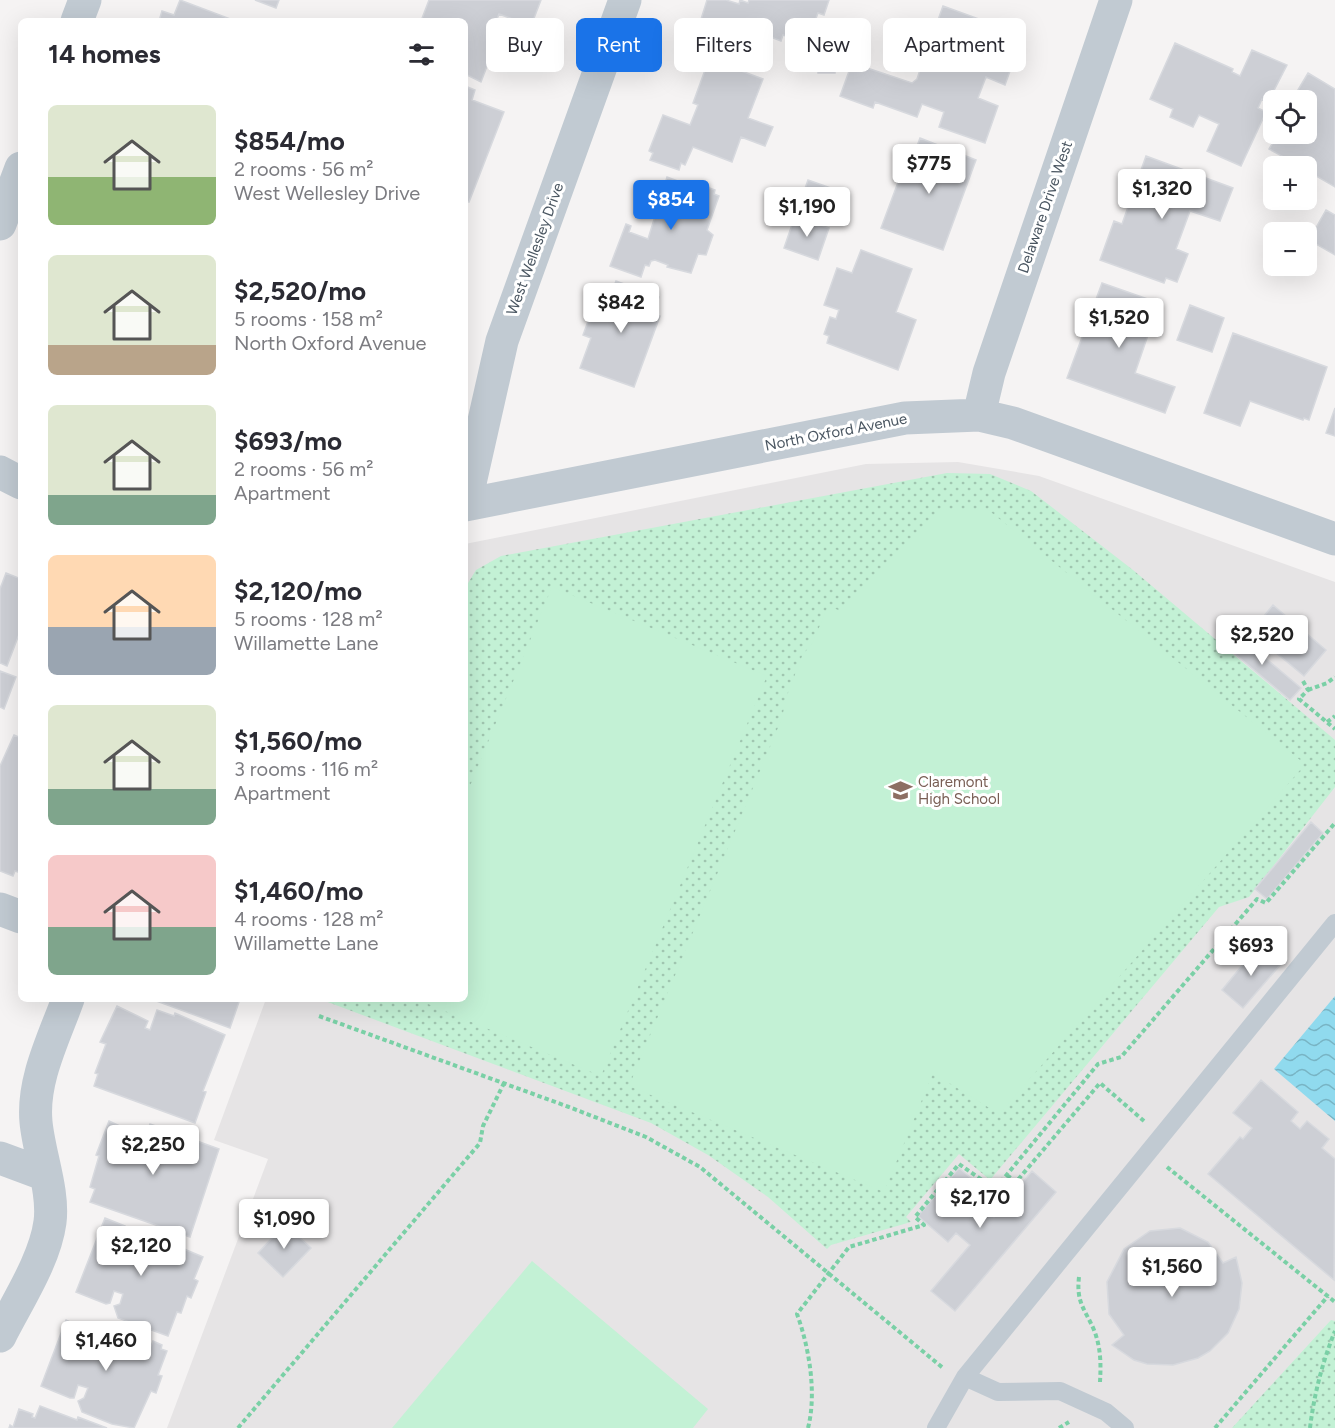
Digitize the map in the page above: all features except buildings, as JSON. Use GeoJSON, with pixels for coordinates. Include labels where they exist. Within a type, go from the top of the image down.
{"type":"FeatureCollection","features":[{"type":"Feature","properties":{"kind":"street"},"geometry":{"type":"LineString","coordinates":[[78,18],[85,0]]}},
{"type":"Feature","properties":{"kind":"street","name":"West Wellesley Drive"},"geometry":{"type":"LineString","coordinates":[[468,492],[502,341],[625,0]]}},
{"type":"Feature","properties":{"kind":"street","name":"Delaware Drive West"},"geometry":{"type":"LineString","coordinates":[[979,415],[993,362],[1116,0]]}},
{"type":"Feature","properties":{"kind":"street"},"geometry":{"type":"LineString","coordinates":[[0,224],[18,176]]}},
{"type":"Feature","properties":{"kind":"street","name":"North Oxford Avenue"},"geometry":{"type":"LineString","coordinates":[[468,504],[905,418],[979,415],[1013,423],[1335,539]]}},
{"type":"Feature","properties":{"kind":"street"},"geometry":{"type":"LineString","coordinates":[[0,472],[18,481]]}},
{"type":"Feature","properties":{"kind":"street"},"geometry":{"type":"LineString","coordinates":[[0,909],[18,916]]}},
{"type":"Feature","properties":{"kind":"street"},"geometry":{"type":"LineString","coordinates":[[0,1336],[35,1268],[50,1222],[46,1175],[36,1122],[36,1088],[67,1002]]}},
{"type":"Feature","properties":{"kind":"street"},"geometry":{"type":"LineString","coordinates":[[0,1158],[46,1175]]}},
{"type":"Feature","properties":{"kind":"lane"},"geometry":{"type":"LineString","coordinates":[[936,1428],[966,1377],[1069,1247],[1335,923]]}},
{"type":"Feature","properties":{"kind":"lane"},"geometry":{"type":"LineString","coordinates":[[966,1377],[998,1392],[1060,1391],[1106,1412],[1125,1428]]}},
{"type":"Feature","properties":{"kind":"path"},"geometry":{"type":"LineString","coordinates":[[1335,676],[1327,683],[1308,690],[1299,699],[1332,719],[1335,729]]}},
{"type":"Feature","properties":{"kind":"path"},"geometry":{"type":"LineString","coordinates":[[1303,681],[1308,690]]}},
{"type":"Feature","properties":{"kind":"path"},"geometry":{"type":"LineString","coordinates":[[808,1428],[810,1375],[805,1336],[797,1314],[849,1247],[924,1225],[915,1217],[959,1164],[995,1189],[1098,1064],[1121,1057],[1257,900],[1266,903],[1335,823]]}},
{"type":"Feature","properties":{"kind":"path"},"geometry":{"type":"LineString","coordinates":[[319,1016],[646,1137],[700,1167],[944,1369],[966,1377]]}},
{"type":"Feature","properties":{"kind":"path"},"geometry":{"type":"LineString","coordinates":[[238,1428],[480,1143],[483,1126],[504,1083]]}},
{"type":"Feature","properties":{"kind":"path"},"geometry":{"type":"LineString","coordinates":[[1006,1175],[1016,1182],[1100,1083],[1149,1125]]}},
{"type":"Feature","properties":{"kind":"path"},"geometry":{"type":"LineString","coordinates":[[1157,1174],[1171,1158]]}},
{"type":"Feature","properties":{"kind":"path"},"geometry":{"type":"LineString","coordinates":[[1165,1165],[1335,1302]]}},
{"type":"Feature","properties":{"kind":"path"},"geometry":{"type":"LineString","coordinates":[[1059,1428],[1079,1416],[1089,1405],[1100,1385],[1101,1356],[1093,1329],[1082,1310],[1078,1292],[1080,1272]]}},
{"type":"Feature","properties":{"kind":"path"},"geometry":{"type":"LineString","coordinates":[[1215,1428],[1329,1296]]}},
{"type":"Feature","properties":{"kind":"path"},"geometry":{"type":"LineString","coordinates":[[1310,1428],[1316,1393],[1335,1331]]}},
{"type":"Feature","properties":{"kind":"shaded area","name":"Claremont High School"},"geometry":{"type":"Polygon","coordinates":[[[958,462],[1039,476],[1335,582],[1335,1428],[167,1428],[268,1159],[214,1140],[265,1002],[468,1002],[468,543],[866,464],[958,462]]]}},
{"type":"Feature","properties":{"kind":"green space"},"geometry":{"type":"Polygon","coordinates":[[[947,473],[990,474],[1031,491],[1133,570],[1335,740],[1335,787],[1249,897],[1219,907],[990,1180],[959,1154],[906,1217],[911,1222],[831,1245],[827,1249],[768,1197],[708,1155],[651,1123],[328,1002],[468,1002],[468,583],[476,570],[501,556],[947,473]]]}},
{"type":"Feature","properties":{"kind":"green space"},"geometry":{"type":"Polygon","coordinates":[[[987,509],[1300,760],[1301,769],[999,1114],[933,1073],[884,1192],[629,1086],[782,718],[786,698],[802,656],[813,642],[828,606],[841,611],[942,510],[987,509]]]}},
{"type":"Feature","properties":{"kind":"green space"},"geometry":{"type":"Polygon","coordinates":[[[552,587],[767,676],[601,1076],[423,1002],[468,1002],[468,791],[552,587]]]}},
{"type":"Feature","properties":{"kind":"green space"},"geometry":{"type":"Polygon","coordinates":[[[532,1261],[708,1409],[693,1428],[392,1428],[532,1261]]]}},
{"type":"Feature","properties":{"kind":"green space"},"geometry":{"type":"Polygon","coordinates":[[[1331,1320],[1335,1321],[1335,1428],[1232,1428],[1331,1320]]]}},
{"type":"Feature","properties":{"kind":"water"},"geometry":{"type":"Polygon","coordinates":[[[1335,996],[1335,1121],[1274,1069],[1335,996]]]}},
{"type":"Feature","properties":{"kind":"place","name":"Claremont High School"},"geometry":{"type":"Point","coordinates":[900,791]}}]}
